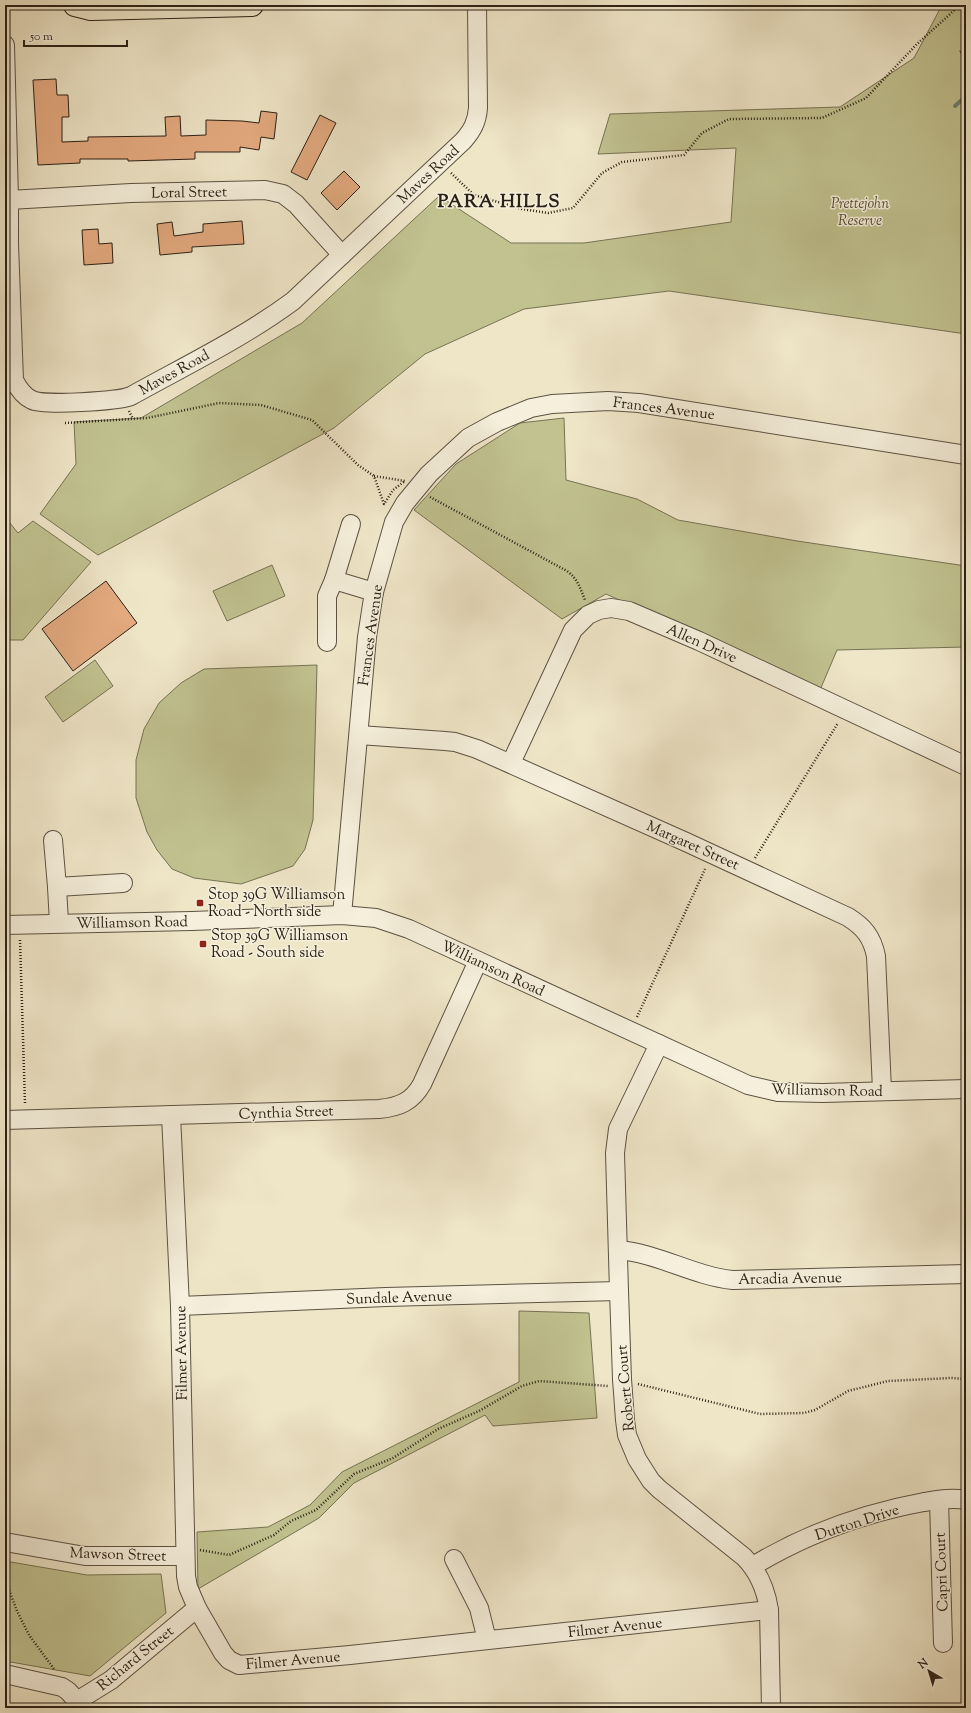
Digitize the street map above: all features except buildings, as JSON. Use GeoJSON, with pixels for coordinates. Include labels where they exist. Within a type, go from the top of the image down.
{"type":"FeatureCollection","features":[{"type":"Feature","properties":{"kind":"main road"},"geometry":{"type":"LineString","coordinates":[[74,5],[91,9],[252,5]]}},
{"type":"Feature","properties":{"kind":"street","name":"Maves Road"},"geometry":{"type":"LineString","coordinates":[[5,45],[9,200],[9,355],[16,384],[23,394],[33,401],[58,403],[127,398],[276,313],[298,296],[469,135],[476,122],[479,90],[477,5]]}},
{"type":"Feature","properties":{"kind":"street","name":"Loral Street"},"geometry":{"type":"LineString","coordinates":[[9,200],[131,193],[266,190],[288,197],[342,255]]}},
{"type":"Feature","properties":{"kind":"street","name":"Frances Avenue"},"geometry":{"type":"LineString","coordinates":[[342,915],[368,637],[374,592],[394,522],[405,503],[429,474],[468,438],[497,422],[542,405],[608,401],[638,403],[966,455]]}},
{"type":"Feature","properties":{"kind":"street"},"geometry":{"type":"LineString","coordinates":[[327,642],[327,596],[334,580],[352,524]]}},
{"type":"Feature","properties":{"kind":"street"},"geometry":{"type":"LineString","coordinates":[[334,580],[374,592]]}},
{"type":"Feature","properties":{"kind":"street","name":"Allen Drive"},"geometry":{"type":"LineString","coordinates":[[510,763],[573,630],[588,615],[605,609],[622,609],[662,624],[966,766]]}},
{"type":"Feature","properties":{"kind":"street","name":"Margaret Street"},"geometry":{"type":"LineString","coordinates":[[359,735],[455,742],[478,749],[848,917],[864,929],[874,945],[878,970],[882,1090]]}},
{"type":"Feature","properties":{"kind":"street"},"geometry":{"type":"LineString","coordinates":[[54,840],[59,923]]}},
{"type":"Feature","properties":{"kind":"street"},"geometry":{"type":"LineString","coordinates":[[58,887],[123,882]]}},
{"type":"Feature","properties":{"kind":"street","name":"Williamson Road"},"geometry":{"type":"LineString","coordinates":[[5,925],[192,921],[342,915],[363,916],[391,922],[408,929],[734,1079],[765,1090],[778,1092],[823,1093],[882,1090],[966,1089]]}},
{"type":"Feature","properties":{"kind":"street","name":"Cynthia Street"},"geometry":{"type":"LineString","coordinates":[[5,1120],[379,1109],[391,1108],[406,1103],[418,1092],[478,961]]}},
{"type":"Feature","properties":{"kind":"street","name":"Robert Court"},"geometry":{"type":"LineString","coordinates":[[659,1044],[618,1129],[616,1139],[622,1383],[627,1435],[637,1459],[651,1481],[671,1500],[729,1544],[753,1566],[763,1585],[769,1610],[771,1708]]}},
{"type":"Feature","properties":{"kind":"street","name":"Filmer Avenue"},"geometry":{"type":"LineString","coordinates":[[171,1115],[180,1306],[184,1552],[188,1587],[197,1608],[226,1658],[239,1665],[769,1610]]}},
{"type":"Feature","properties":{"kind":"street","name":"Arcadia Avenue"},"geometry":{"type":"LineString","coordinates":[[618,1250],[649,1256],[706,1276],[733,1280],[966,1274]]}},
{"type":"Feature","properties":{"kind":"street","name":"Sundale Avenue"},"geometry":{"type":"LineString","coordinates":[[180,1306],[465,1295],[619,1291]]}},
{"type":"Feature","properties":{"kind":"street","name":"Dutton Drive"},"geometry":{"type":"LineString","coordinates":[[753,1566],[786,1548],[844,1523],[882,1511],[939,1500],[966,1500]]}},
{"type":"Feature","properties":{"kind":"street","name":"Capri Court"},"geometry":{"type":"LineString","coordinates":[[939,1500],[943,1643]]}},
{"type":"Feature","properties":{"kind":"street","name":"Mawson Street"},"geometry":{"type":"LineString","coordinates":[[5,1542],[85,1556],[184,1552]]}},
{"type":"Feature","properties":{"kind":"street"},"geometry":{"type":"LineString","coordinates":[[454,1559],[479,1608],[487,1640]]}},
{"type":"Feature","properties":{"kind":"street","name":"Richard Street"},"geometry":{"type":"LineString","coordinates":[[62,1687],[68,1691],[77,1704],[111,1680],[197,1608]]}},
{"type":"Feature","properties":{"kind":"street"},"geometry":{"type":"LineString","coordinates":[[5,1674],[62,1687]]}},
{"type":"Feature","properties":{"kind":"path"},"geometry":{"type":"LineString","coordinates":[[441,162],[474,195],[522,209],[548,213],[573,208],[586,190],[602,173],[622,162],[684,155],[702,133],[729,119],[822,118],[866,98],[916,45],[960,5]]}},
{"type":"Feature","properties":{"kind":"path"},"geometry":{"type":"LineString","coordinates":[[960,52],[966,47]]}},
{"type":"Feature","properties":{"kind":"path"},"geometry":{"type":"LineString","coordinates":[[65,424],[147,418],[219,403],[261,405],[312,420],[358,465],[374,476],[405,481],[393,490],[384,504],[374,476]]}},
{"type":"Feature","properties":{"kind":"path"},"geometry":{"type":"LineString","coordinates":[[428,496],[567,571],[574,576],[579,583],[586,603]]}},
{"type":"Feature","properties":{"kind":"path"},"geometry":{"type":"LineString","coordinates":[[747,870],[846,710]]}},
{"type":"Feature","properties":{"kind":"path"},"geometry":{"type":"LineString","coordinates":[[630,1031],[712,854]]}},
{"type":"Feature","properties":{"kind":"path"},"geometry":{"type":"LineString","coordinates":[[20,940],[26,1119]]}},
{"type":"Feature","properties":{"kind":"path"},"geometry":{"type":"LineString","coordinates":[[184,1552],[229,1555],[274,1535],[291,1521],[316,1510],[354,1474],[393,1458],[438,1429],[478,1411],[522,1386],[539,1381],[622,1383],[760,1414],[804,1413],[815,1410],[848,1391],[888,1381],[952,1378],[966,1379]]}},
{"type":"Feature","properties":{"kind":"path"},"geometry":{"type":"LineString","coordinates":[[5,1579],[17,1611],[29,1635],[60,1676],[62,1687]]}},
{"type":"Feature","properties":{"kind":"green space","name":"Prettejohn Reserve"},"geometry":{"type":"Polygon","coordinates":[[[942,5],[966,5],[966,334],[669,291],[524,309],[425,354],[334,428],[98,555],[40,514],[76,464],[74,422],[141,418],[302,323],[439,196],[511,243],[584,243],[731,222],[736,148],[598,154],[610,114],[840,107],[914,58],[942,5]]]}},
{"type":"Feature","properties":{"kind":"green space"},"geometry":{"type":"Polygon","coordinates":[[[564,418],[566,480],[637,499],[678,520],[797,541],[966,566],[966,647],[837,650],[820,690],[606,594],[562,619],[414,510],[456,464],[520,423],[564,418]]]}},
{"type":"Feature","properties":{"kind":"green space"},"geometry":{"type":"Polygon","coordinates":[[[5,517],[18,533],[33,521],[91,562],[23,640],[5,640],[5,517]]]}},
{"type":"Feature","properties":{"kind":"green space"},"geometry":{"type":"Polygon","coordinates":[[[272,565],[285,596],[227,621],[213,591],[272,565]]]}},
{"type":"Feature","properties":{"kind":"green space"},"geometry":{"type":"Polygon","coordinates":[[[95,660],[113,686],[63,722],[45,697],[95,660]]]}},
{"type":"Feature","properties":{"kind":"green space"},"geometry":{"type":"Polygon","coordinates":[[[317,665],[313,820],[305,849],[293,866],[241,884],[194,878],[172,869],[157,850],[147,832],[136,798],[136,760],[144,729],[159,703],[181,683],[204,669],[317,665]]]}},
{"type":"Feature","properties":{"kind":"green space"},"geometry":{"type":"Polygon","coordinates":[[[519,1311],[589,1313],[597,1418],[493,1426],[485,1415],[354,1483],[319,1518],[198,1589],[197,1532],[268,1527],[310,1505],[342,1472],[519,1382],[519,1311]]]}},
{"type":"Feature","properties":{"kind":"green space"},"geometry":{"type":"Polygon","coordinates":[[[5,1561],[87,1575],[161,1574],[166,1613],[90,1676],[5,1661],[5,1561]]]}},
{"type":"Feature","properties":{"kind":"waterway"},"geometry":{"type":"LineString","coordinates":[[955,106],[966,96]]}},
{"type":"Feature","properties":{"kind":"place","name":"Stop 39G Williamson Road - North side"},"geometry":{"type":"Point","coordinates":[200,903]}},
{"type":"Feature","properties":{"kind":"place","name":"Stop 39G Williamson Road - South side"},"geometry":{"type":"Point","coordinates":[203,944]}},
{"type":"Feature","properties":{"kind":"district","name":"PARA HILLS"},"geometry":{"type":"Point","coordinates":[499,200]}}]}
